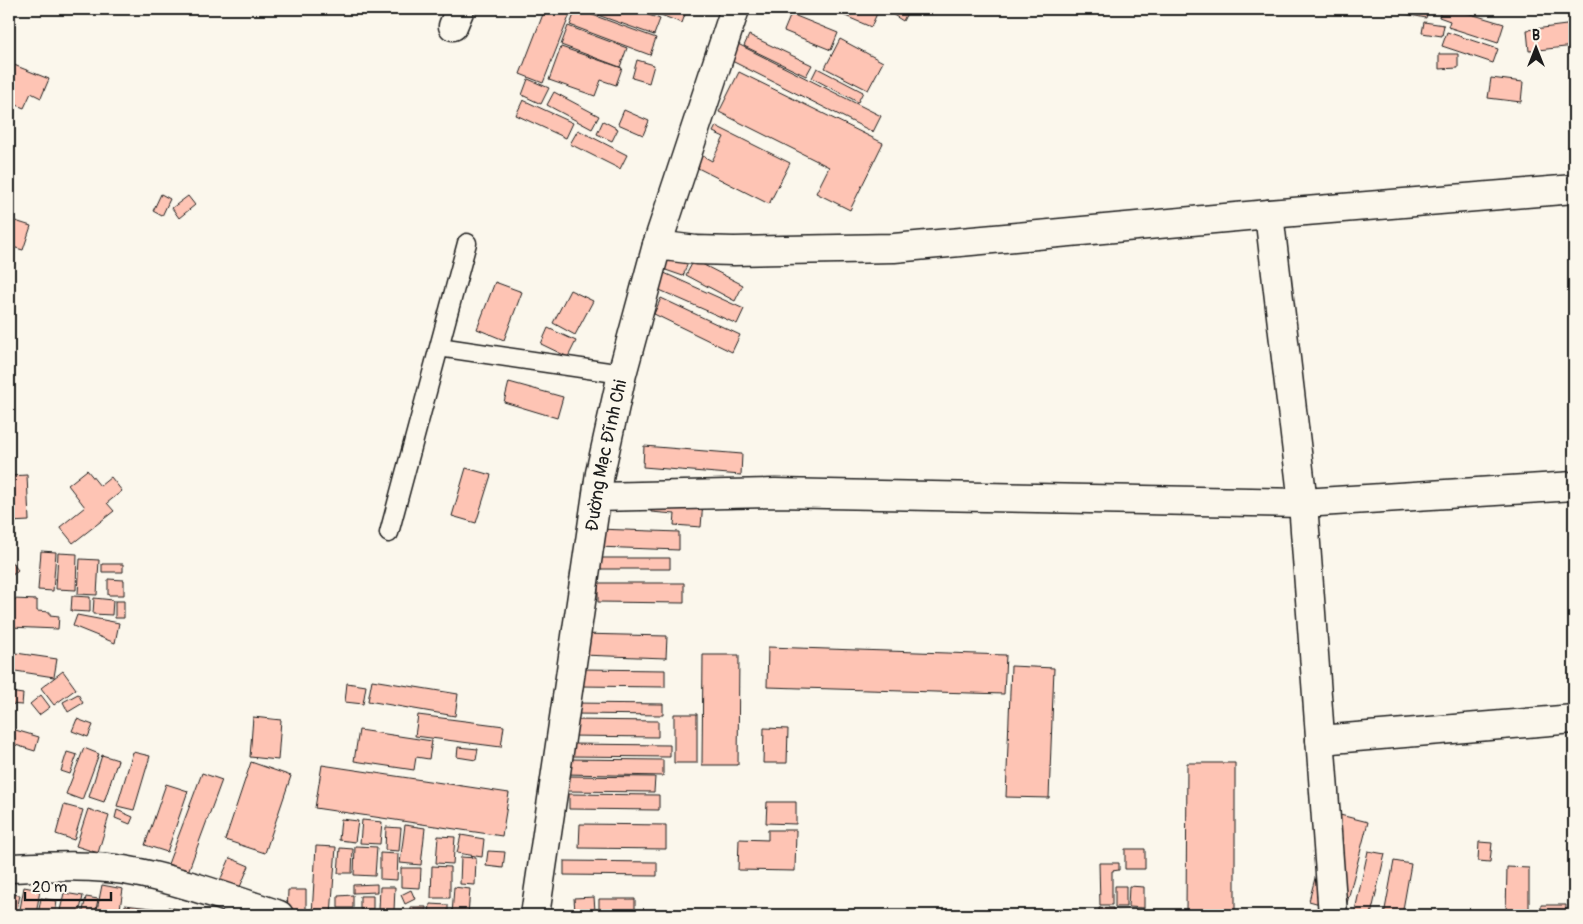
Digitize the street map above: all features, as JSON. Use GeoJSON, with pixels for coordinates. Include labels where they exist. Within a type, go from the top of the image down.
{"type":"FeatureCollection","features":[{"type":"Feature","properties":{"kind":"street","name":"Đường Mạc Đĩnh Chi"},"geometry":{"type":"LineString","coordinates":[[535,915],[600,473],[622,374],[657,245],[735,9]]}},
{"type":"Feature","properties":{"kind":"street"},"geometry":{"type":"LineString","coordinates":[[657,245],[696,250],[734,251],[894,248],[1574,189]]}},
{"type":"Feature","properties":{"kind":"street"},"geometry":{"type":"LineString","coordinates":[[1269,214],[1302,503],[1333,915]]}},
{"type":"Feature","properties":{"kind":"street"},"geometry":{"type":"LineString","coordinates":[[597,497],[775,493],[1302,503],[1574,486]]}},
{"type":"Feature","properties":{"kind":"street"},"geometry":{"type":"LineString","coordinates":[[1320,740],[1574,719]]}},
{"type":"Feature","properties":{"kind":"street"},"geometry":{"type":"LineString","coordinates":[[10,873],[62,865],[123,870],[194,886],[278,915]]}},
{"type":"Feature","properties":{"kind":"lane"},"geometry":{"type":"LineString","coordinates":[[389,533],[467,243]]}},
{"type":"Feature","properties":{"kind":"lane"},"geometry":{"type":"LineString","coordinates":[[439,346],[622,374]]}},
{"type":"Feature","properties":{"kind":"building"},"geometry":{"type":"Polygon","coordinates":[[[545,9],[572,9],[543,83],[520,74],[545,9]]]}},
{"type":"Feature","properties":{"kind":"building"},"geometry":{"type":"Polygon","coordinates":[[[576,9],[656,38],[650,55],[570,25],[576,9]]]}},
{"type":"Feature","properties":{"kind":"building"},"geometry":{"type":"Polygon","coordinates":[[[581,9],[632,9],[660,19],[654,35],[581,9]]]}},
{"type":"Feature","properties":{"kind":"building"},"geometry":{"type":"Polygon","coordinates":[[[645,9],[687,9],[682,23],[645,9]]]}},
{"type":"Feature","properties":{"kind":"building"},"geometry":{"type":"Polygon","coordinates":[[[829,9],[879,9],[871,27],[829,9]]]}},
{"type":"Feature","properties":{"kind":"building"},"geometry":{"type":"Polygon","coordinates":[[[884,9],[909,9],[903,21],[884,9]]]}},
{"type":"Feature","properties":{"kind":"building"},"geometry":{"type":"Polygon","coordinates":[[[1380,9],[1428,9],[1426,18],[1380,9]]]}},
{"type":"Feature","properties":{"kind":"building"},"geometry":{"type":"Polygon","coordinates":[[[1442,9],[1454,9],[1504,24],[1498,43],[1448,27],[1450,21],[1439,17],[1442,9]]]}},
{"type":"Feature","properties":{"kind":"building"},"geometry":{"type":"Polygon","coordinates":[[[791,14],[838,33],[831,50],[784,31],[791,14]]]}},
{"type":"Feature","properties":{"kind":"building"},"geometry":{"type":"Polygon","coordinates":[[[1424,22],[1444,25],[1442,36],[1422,33],[1424,22]]]}},
{"type":"Feature","properties":{"kind":"building"},"geometry":{"type":"Polygon","coordinates":[[[1574,24],[1574,46],[1529,51],[1527,30],[1574,24]]]}},
{"type":"Feature","properties":{"kind":"building"},"geometry":{"type":"Polygon","coordinates":[[[568,26],[627,48],[620,67],[561,45],[568,26]]]}},
{"type":"Feature","properties":{"kind":"building"},"geometry":{"type":"Polygon","coordinates":[[[1447,32],[1498,49],[1493,63],[1442,46],[1447,32]]]}},
{"type":"Feature","properties":{"kind":"building"},"geometry":{"type":"Polygon","coordinates":[[[749,35],[812,65],[806,76],[744,46],[749,35]]]}},
{"type":"Feature","properties":{"kind":"building"},"geometry":{"type":"Polygon","coordinates":[[[840,39],[883,62],[868,90],[825,68],[840,39]]]}},
{"type":"Feature","properties":{"kind":"building"},"geometry":{"type":"Polygon","coordinates":[[[732,41],[881,116],[873,132],[724,57],[732,41]]]}},
{"type":"Feature","properties":{"kind":"building"},"geometry":{"type":"Polygon","coordinates":[[[561,47],[622,68],[616,85],[601,80],[595,96],[549,80],[561,47]]]}},
{"type":"Feature","properties":{"kind":"building"},"geometry":{"type":"Polygon","coordinates":[[[1439,54],[1458,54],[1458,68],[1439,69],[1439,54]]]}},
{"type":"Feature","properties":{"kind":"building"},"geometry":{"type":"Polygon","coordinates":[[[637,60],[654,65],[649,83],[632,78],[637,60]]]}},
{"type":"Feature","properties":{"kind":"building"},"geometry":{"type":"Polygon","coordinates":[[[9,63],[49,79],[41,98],[31,93],[24,108],[9,102],[9,63]]]}},
{"type":"Feature","properties":{"kind":"building"},"geometry":{"type":"Polygon","coordinates":[[[817,68],[863,92],[858,102],[812,78],[817,68]]]}},
{"type":"Feature","properties":{"kind":"building"},"geometry":{"type":"Polygon","coordinates":[[[739,72],[883,143],[850,210],[816,193],[829,167],[719,112],[739,72]]]}},
{"type":"Feature","properties":{"kind":"building"},"geometry":{"type":"Polygon","coordinates":[[[1491,78],[1523,82],[1521,102],[1488,98],[1491,78]]]}},
{"type":"Feature","properties":{"kind":"building"},"geometry":{"type":"Polygon","coordinates":[[[528,79],[549,88],[541,104],[522,95],[528,79]]]}},
{"type":"Feature","properties":{"kind":"building"},"geometry":{"type":"Polygon","coordinates":[[[554,92],[599,116],[592,129],[547,105],[554,92]]]}},
{"type":"Feature","properties":{"kind":"building"},"geometry":{"type":"Polygon","coordinates":[[[523,100],[573,123],[566,138],[516,115],[523,100]]]}},
{"type":"Feature","properties":{"kind":"building"},"geometry":{"type":"Polygon","coordinates":[[[624,110],[649,121],[643,135],[618,124],[624,110]]]}},
{"type":"Feature","properties":{"kind":"building"},"geometry":{"type":"Polygon","coordinates":[[[603,121],[618,129],[612,141],[597,134],[603,121]]]}},
{"type":"Feature","properties":{"kind":"building"},"geometry":{"type":"Polygon","coordinates":[[[716,126],[790,163],[769,204],[688,163],[694,151],[712,161],[724,137],[713,132],[716,126]]]}},
{"type":"Feature","properties":{"kind":"building"},"geometry":{"type":"Polygon","coordinates":[[[578,130],[627,155],[620,169],[570,144],[578,130]]]}},
{"type":"Feature","properties":{"kind":"building"},"geometry":{"type":"Polygon","coordinates":[[[161,194],[170,199],[162,216],[153,211],[161,194]]]}},
{"type":"Feature","properties":{"kind":"building"},"geometry":{"type":"Polygon","coordinates":[[[188,196],[195,205],[179,218],[172,208],[188,196]]]}},
{"type":"Feature","properties":{"kind":"building"},"geometry":{"type":"Polygon","coordinates":[[[9,219],[31,226],[23,250],[9,246],[9,219]]]}},
{"type":"Feature","properties":{"kind":"building"},"geometry":{"type":"Polygon","coordinates":[[[664,248],[690,257],[683,276],[657,267],[664,248]]]}},
{"type":"Feature","properties":{"kind":"building"},"geometry":{"type":"Polygon","coordinates":[[[694,260],[743,285],[735,301],[686,275],[694,260]]]}},
{"type":"Feature","properties":{"kind":"building"},"geometry":{"type":"Polygon","coordinates":[[[662,272],[744,309],[737,324],[655,288],[662,272]]]}},
{"type":"Feature","properties":{"kind":"building"},"geometry":{"type":"Polygon","coordinates":[[[495,282],[522,292],[504,340],[477,329],[495,282]]]}},
{"type":"Feature","properties":{"kind":"building"},"geometry":{"type":"Polygon","coordinates":[[[570,290],[593,301],[575,335],[553,323],[570,290]]]}},
{"type":"Feature","properties":{"kind":"building"},"geometry":{"type":"Polygon","coordinates":[[[661,298],[740,335],[732,352],[654,314],[661,298]]]}},
{"type":"Feature","properties":{"kind":"building"},"geometry":{"type":"Polygon","coordinates":[[[548,328],[576,341],[568,357],[541,344],[548,328]]]}},
{"type":"Feature","properties":{"kind":"building"},"geometry":{"type":"Polygon","coordinates":[[[509,382],[563,397],[557,418],[504,402],[509,382]]]}},
{"type":"Feature","properties":{"kind":"building"},"geometry":{"type":"Polygon","coordinates":[[[644,446],[742,454],[741,475],[643,467],[644,446]]]}},
{"type":"Feature","properties":{"kind":"building"},"geometry":{"type":"Polygon","coordinates":[[[466,468],[491,475],[476,523],[452,516],[466,468]]]}},
{"type":"Feature","properties":{"kind":"building"},"geometry":{"type":"Polygon","coordinates":[[[87,470],[100,486],[111,477],[122,491],[107,503],[114,511],[73,543],[60,527],[85,507],[68,485],[87,470]]]}},
{"type":"Feature","properties":{"kind":"building"},"geometry":{"type":"Polygon","coordinates":[[[27,475],[29,521],[10,522],[9,476],[27,475]]]}},
{"type":"Feature","properties":{"kind":"building"},"geometry":{"type":"Polygon","coordinates":[[[651,497],[703,501],[701,527],[674,525],[675,514],[651,512],[651,497]]]}},
{"type":"Feature","properties":{"kind":"building"},"geometry":{"type":"Polygon","coordinates":[[[598,529],[679,532],[679,550],[597,547],[598,529]]]}},
{"type":"Feature","properties":{"kind":"building"},"geometry":{"type":"Polygon","coordinates":[[[41,551],[56,552],[53,591],[38,590],[41,551]]]}},
{"type":"Feature","properties":{"kind":"building"},"geometry":{"type":"Polygon","coordinates":[[[58,553],[77,554],[76,590],[56,589],[58,553]]]}},
{"type":"Feature","properties":{"kind":"building"},"geometry":{"type":"Polygon","coordinates":[[[600,558],[670,558],[670,569],[600,569],[600,558]]]}},
{"type":"Feature","properties":{"kind":"building"},"geometry":{"type":"Polygon","coordinates":[[[9,559],[18,570],[9,578],[9,559]]]}},
{"type":"Feature","properties":{"kind":"building"},"geometry":{"type":"Polygon","coordinates":[[[80,559],[99,560],[97,595],[78,594],[80,559]]]}},
{"type":"Feature","properties":{"kind":"building"},"geometry":{"type":"Polygon","coordinates":[[[102,564],[123,564],[123,572],[102,572],[102,564]]]}},
{"type":"Feature","properties":{"kind":"building"},"geometry":{"type":"Polygon","coordinates":[[[108,579],[124,580],[124,595],[108,595],[108,579]]]}},
{"type":"Feature","properties":{"kind":"building"},"geometry":{"type":"Polygon","coordinates":[[[598,583],[684,583],[684,603],[598,602],[598,583]]]}},
{"type":"Feature","properties":{"kind":"building"},"geometry":{"type":"Polygon","coordinates":[[[72,596],[90,597],[90,612],[71,611],[72,596]]]}},
{"type":"Feature","properties":{"kind":"building"},"geometry":{"type":"Polygon","coordinates":[[[94,598],[113,600],[112,615],[93,614],[94,598]]]}},
{"type":"Feature","properties":{"kind":"building"},"geometry":{"type":"Polygon","coordinates":[[[13,599],[37,600],[37,611],[50,612],[50,615],[59,616],[58,629],[9,627],[9,606],[12,606],[13,599]]]}},
{"type":"Feature","properties":{"kind":"building"},"geometry":{"type":"Polygon","coordinates":[[[115,601],[124,601],[124,618],[115,618],[115,601]]]}},
{"type":"Feature","properties":{"kind":"building"},"geometry":{"type":"Polygon","coordinates":[[[77,615],[119,623],[115,643],[73,626],[77,615]]]}},
{"type":"Feature","properties":{"kind":"building"},"geometry":{"type":"Polygon","coordinates":[[[581,634],[667,636],[666,658],[581,655],[581,634]]]}},
{"type":"Feature","properties":{"kind":"building"},"geometry":{"type":"Polygon","coordinates":[[[768,647],[1006,655],[1004,694],[767,687],[768,647]]]}},
{"type":"Feature","properties":{"kind":"building"},"geometry":{"type":"Polygon","coordinates":[[[9,652],[57,659],[54,677],[9,670],[9,652]]]}},
{"type":"Feature","properties":{"kind":"building"},"geometry":{"type":"Polygon","coordinates":[[[703,655],[739,655],[738,765],[702,765],[703,655]]]}},
{"type":"Feature","properties":{"kind":"building"},"geometry":{"type":"Polygon","coordinates":[[[1011,666],[1054,668],[1049,798],[1006,797],[1011,666]]]}},
{"type":"Feature","properties":{"kind":"building"},"geometry":{"type":"Polygon","coordinates":[[[580,669],[665,670],[665,687],[580,686],[580,669]]]}},
{"type":"Feature","properties":{"kind":"building"},"geometry":{"type":"Polygon","coordinates":[[[63,671],[76,689],[54,705],[41,688],[63,671]]]}},
{"type":"Feature","properties":{"kind":"building"},"geometry":{"type":"Polygon","coordinates":[[[372,680],[458,694],[455,716],[368,701],[372,680]]]}},
{"type":"Feature","properties":{"kind":"building"},"geometry":{"type":"Polygon","coordinates":[[[347,683],[366,686],[363,704],[345,702],[347,683]]]}},
{"type":"Feature","properties":{"kind":"building"},"geometry":{"type":"Polygon","coordinates":[[[9,692],[23,694],[22,705],[9,704],[9,692]]]}},
{"type":"Feature","properties":{"kind":"building"},"geometry":{"type":"Polygon","coordinates":[[[78,694],[83,703],[68,712],[63,702],[78,694]]]}},
{"type":"Feature","properties":{"kind":"building"},"geometry":{"type":"Polygon","coordinates":[[[41,695],[50,707],[39,715],[30,704],[41,695]]]}},
{"type":"Feature","properties":{"kind":"building"},"geometry":{"type":"Polygon","coordinates":[[[574,703],[663,704],[663,715],[574,714],[574,703]]]}},
{"type":"Feature","properties":{"kind":"building"},"geometry":{"type":"Polygon","coordinates":[[[674,714],[697,714],[697,763],[674,763],[674,714]]]}},
{"type":"Feature","properties":{"kind":"building"},"geometry":{"type":"Polygon","coordinates":[[[418,715],[504,726],[501,747],[415,736],[418,715]]]}},
{"type":"Feature","properties":{"kind":"building"},"geometry":{"type":"Polygon","coordinates":[[[253,717],[281,720],[278,760],[250,757],[253,717]]]}},
{"type":"Feature","properties":{"kind":"building"},"geometry":{"type":"Polygon","coordinates":[[[77,719],[93,725],[88,737],[72,731],[77,719]]]}},
{"type":"Feature","properties":{"kind":"building"},"geometry":{"type":"Polygon","coordinates":[[[569,720],[658,721],[658,737],[568,736],[569,720]]]}},
{"type":"Feature","properties":{"kind":"building"},"geometry":{"type":"Polygon","coordinates":[[[764,728],[788,729],[787,763],[763,763],[764,728]]]}},
{"type":"Feature","properties":{"kind":"building"},"geometry":{"type":"Polygon","coordinates":[[[12,729],[39,737],[35,751],[9,743],[12,729]]]}},
{"type":"Feature","properties":{"kind":"building"},"geometry":{"type":"Polygon","coordinates":[[[359,730],[432,741],[429,759],[416,757],[414,770],[354,761],[359,730]]]}},
{"type":"Feature","properties":{"kind":"building"},"geometry":{"type":"Polygon","coordinates":[[[569,744],[670,745],[670,757],[569,756],[569,744]]]}},
{"type":"Feature","properties":{"kind":"building"},"geometry":{"type":"Polygon","coordinates":[[[458,747],[478,749],[476,760],[457,757],[458,747]]]}},
{"type":"Feature","properties":{"kind":"building"},"geometry":{"type":"Polygon","coordinates":[[[84,748],[99,754],[82,800],[66,794],[84,748]]]}},
{"type":"Feature","properties":{"kind":"building"},"geometry":{"type":"Polygon","coordinates":[[[67,752],[77,755],[70,774],[61,771],[67,752]]]}},
{"type":"Feature","properties":{"kind":"building"},"geometry":{"type":"Polygon","coordinates":[[[133,752],[150,756],[134,810],[117,806],[133,752]]]}},
{"type":"Feature","properties":{"kind":"building"},"geometry":{"type":"Polygon","coordinates":[[[102,755],[118,760],[104,802],[89,797],[102,755]]]}},
{"type":"Feature","properties":{"kind":"building"},"geometry":{"type":"Polygon","coordinates":[[[566,759],[663,760],[663,776],[566,774],[566,759]]]}},
{"type":"Feature","properties":{"kind":"building"},"geometry":{"type":"Polygon","coordinates":[[[251,762],[291,776],[265,853],[225,840],[251,762]]]}},
{"type":"Feature","properties":{"kind":"building"},"geometry":{"type":"Polygon","coordinates":[[[1187,763],[1235,763],[1235,913],[1186,913],[1187,763]]]}},
{"type":"Feature","properties":{"kind":"building"},"geometry":{"type":"Polygon","coordinates":[[[322,765],[509,793],[502,836],[315,808],[322,765]]]}},
{"type":"Feature","properties":{"kind":"building"},"geometry":{"type":"Polygon","coordinates":[[[202,773],[222,780],[188,872],[168,864],[202,773]]]}},
{"type":"Feature","properties":{"kind":"building"},"geometry":{"type":"Polygon","coordinates":[[[566,776],[655,777],[654,792],[565,791],[566,776]]]}},
{"type":"Feature","properties":{"kind":"building"},"geometry":{"type":"Polygon","coordinates":[[[166,784],[188,791],[167,852],[145,845],[166,784]]]}},
{"type":"Feature","properties":{"kind":"building"},"geometry":{"type":"Polygon","coordinates":[[[569,794],[659,795],[659,810],[569,809],[569,794]]]}},
{"type":"Feature","properties":{"kind":"building"},"geometry":{"type":"Polygon","coordinates":[[[767,802],[796,802],[796,824],[766,823],[767,802]]]}},
{"type":"Feature","properties":{"kind":"building"},"geometry":{"type":"Polygon","coordinates":[[[64,805],[83,810],[74,840],[56,834],[64,805]]]}},
{"type":"Feature","properties":{"kind":"building"},"geometry":{"type":"Polygon","coordinates":[[[88,809],[109,816],[98,853],[76,846],[88,809]]]}},
{"type":"Feature","properties":{"kind":"building"},"geometry":{"type":"Polygon","coordinates":[[[117,810],[133,817],[130,824],[115,818],[117,810]]]}},
{"type":"Feature","properties":{"kind":"building"},"geometry":{"type":"Polygon","coordinates":[[[1332,813],[1368,822],[1345,911],[1309,901],[1332,813]]]}},
{"type":"Feature","properties":{"kind":"building"},"geometry":{"type":"Polygon","coordinates":[[[341,819],[358,821],[355,842],[339,840],[341,819]]]}},
{"type":"Feature","properties":{"kind":"building"},"geometry":{"type":"Polygon","coordinates":[[[362,820],[382,822],[380,844],[360,843],[362,820]]]}},
{"type":"Feature","properties":{"kind":"building"},"geometry":{"type":"Polygon","coordinates":[[[580,824],[666,825],[666,849],[579,848],[580,824]]]}},
{"type":"Feature","properties":{"kind":"building"},"geometry":{"type":"Polygon","coordinates":[[[405,825],[425,828],[421,865],[400,863],[405,825]]]}},
{"type":"Feature","properties":{"kind":"building"},"geometry":{"type":"Polygon","coordinates":[[[386,827],[401,828],[399,851],[385,850],[386,827]]]}},
{"type":"Feature","properties":{"kind":"building"},"geometry":{"type":"Polygon","coordinates":[[[768,830],[796,830],[795,871],[738,870],[739,839],[768,840],[768,830]]]}},
{"type":"Feature","properties":{"kind":"building"},"geometry":{"type":"Polygon","coordinates":[[[461,835],[484,839],[482,857],[457,853],[461,835]]]}},
{"type":"Feature","properties":{"kind":"building"},"geometry":{"type":"Polygon","coordinates":[[[438,836],[455,837],[453,864],[436,863],[438,836]]]}},
{"type":"Feature","properties":{"kind":"building"},"geometry":{"type":"Polygon","coordinates":[[[1479,842],[1492,843],[1490,862],[1478,861],[1479,842]]]}},
{"type":"Feature","properties":{"kind":"building"},"geometry":{"type":"Polygon","coordinates":[[[316,846],[336,847],[331,915],[312,915],[316,846]]]}},
{"type":"Feature","properties":{"kind":"building"},"geometry":{"type":"Polygon","coordinates":[[[355,846],[377,847],[375,876],[354,875],[355,846]]]}},
{"type":"Feature","properties":{"kind":"building"},"geometry":{"type":"Polygon","coordinates":[[[340,848],[353,849],[352,873],[338,873],[340,848]]]}},
{"type":"Feature","properties":{"kind":"building"},"geometry":{"type":"Polygon","coordinates":[[[1125,849],[1145,849],[1145,869],[1125,869],[1125,849]]]}},
{"type":"Feature","properties":{"kind":"building"},"geometry":{"type":"Polygon","coordinates":[[[488,851],[505,852],[503,868],[486,866],[488,851]]]}},
{"type":"Feature","properties":{"kind":"building"},"geometry":{"type":"Polygon","coordinates":[[[1368,851],[1385,854],[1371,915],[1354,915],[1368,851]]]}},
{"type":"Feature","properties":{"kind":"building"},"geometry":{"type":"Polygon","coordinates":[[[380,853],[398,854],[397,880],[380,879],[380,853]]]}},
{"type":"Feature","properties":{"kind":"building"},"geometry":{"type":"Polygon","coordinates":[[[461,857],[476,858],[475,885],[460,884],[461,857]]]}},
{"type":"Feature","properties":{"kind":"building"},"geometry":{"type":"Polygon","coordinates":[[[230,858],[249,866],[237,894],[218,885],[230,858]]]}},
{"type":"Feature","properties":{"kind":"building"},"geometry":{"type":"Polygon","coordinates":[[[564,861],[657,862],[657,876],[564,875],[564,861]]]}},
{"type":"Feature","properties":{"kind":"building"},"geometry":{"type":"Polygon","coordinates":[[[1394,861],[1411,864],[1402,915],[1384,915],[1394,861]]]}},
{"type":"Feature","properties":{"kind":"building"},"geometry":{"type":"Polygon","coordinates":[[[1099,863],[1119,863],[1119,870],[1112,871],[1112,905],[1100,905],[1099,863]]]}},
{"type":"Feature","properties":{"kind":"building"},"geometry":{"type":"Polygon","coordinates":[[[432,866],[450,867],[450,898],[431,898],[432,866]]]}},
{"type":"Feature","properties":{"kind":"building"},"geometry":{"type":"Polygon","coordinates":[[[1507,867],[1529,868],[1529,915],[1506,915],[1507,867]]]}},
{"type":"Feature","properties":{"kind":"building"},"geometry":{"type":"Polygon","coordinates":[[[401,868],[421,868],[420,888],[401,887],[401,868]]]}},
{"type":"Feature","properties":{"kind":"building"},"geometry":{"type":"Polygon","coordinates":[[[377,884],[377,892],[353,893],[353,885],[377,884]]]}},
{"type":"Feature","properties":{"kind":"building"},"geometry":{"type":"Polygon","coordinates":[[[102,885],[123,889],[119,915],[96,915],[102,885]]]}},
{"type":"Feature","properties":{"kind":"building"},"geometry":{"type":"Polygon","coordinates":[[[1115,886],[1126,886],[1126,907],[1115,907],[1115,886]]]}},
{"type":"Feature","properties":{"kind":"building"},"geometry":{"type":"Polygon","coordinates":[[[1129,886],[1144,887],[1144,908],[1128,907],[1129,886]]]}},
{"type":"Feature","properties":{"kind":"building"},"geometry":{"type":"Polygon","coordinates":[[[24,887],[40,890],[36,915],[19,915],[24,887]]]}},
{"type":"Feature","properties":{"kind":"building"},"geometry":{"type":"Polygon","coordinates":[[[380,887],[395,887],[394,911],[379,911],[380,887]]]}},
{"type":"Feature","properties":{"kind":"building"},"geometry":{"type":"Polygon","coordinates":[[[454,887],[470,889],[468,915],[452,915],[454,887]]]}},
{"type":"Feature","properties":{"kind":"building"},"geometry":{"type":"Polygon","coordinates":[[[288,890],[306,890],[306,915],[287,915],[288,890]]]}},
{"type":"Feature","properties":{"kind":"building"},"geometry":{"type":"Polygon","coordinates":[[[411,890],[415,899],[405,904],[401,895],[411,890]]]}},
{"type":"Feature","properties":{"kind":"building"},"geometry":{"type":"Polygon","coordinates":[[[64,893],[83,896],[79,915],[59,915],[64,893]]]}},
{"type":"Feature","properties":{"kind":"building"},"geometry":{"type":"Polygon","coordinates":[[[9,894],[20,895],[16,915],[9,915],[9,894]]]}},
{"type":"Feature","properties":{"kind":"building"},"geometry":{"type":"Polygon","coordinates":[[[353,895],[353,908],[338,908],[338,896],[353,895]]]}},
{"type":"Feature","properties":{"kind":"building"},"geometry":{"type":"Polygon","coordinates":[[[360,896],[373,896],[373,909],[360,909],[360,896]]]}},
{"type":"Feature","properties":{"kind":"building"},"geometry":{"type":"Polygon","coordinates":[[[86,897],[98,899],[95,915],[82,915],[86,897]]]}},
{"type":"Feature","properties":{"kind":"building"},"geometry":{"type":"Polygon","coordinates":[[[594,897],[595,911],[575,912],[574,898],[594,897]]]}},
{"type":"Feature","properties":{"kind":"building"},"geometry":{"type":"Polygon","coordinates":[[[41,898],[57,901],[55,915],[38,915],[41,898]]]}},
{"type":"Feature","properties":{"kind":"building"},"geometry":{"type":"Polygon","coordinates":[[[599,899],[635,899],[635,912],[623,912],[623,915],[599,915],[599,899]]]}},
{"type":"Feature","properties":{"kind":"building"},"geometry":{"type":"Polygon","coordinates":[[[430,904],[448,905],[448,915],[429,915],[430,904]]]}},
{"type":"Feature","properties":{"kind":"building"},"geometry":{"type":"Polygon","coordinates":[[[125,905],[159,909],[158,915],[124,915],[125,905]]]}},
{"type":"Feature","properties":{"kind":"building"},"geometry":{"type":"Polygon","coordinates":[[[1541,905],[1566,905],[1566,915],[1541,915],[1541,905]]]}},
{"type":"Feature","properties":{"kind":"building"},"geometry":{"type":"Polygon","coordinates":[[[168,907],[190,912],[189,915],[167,915],[168,907]]]}},
{"type":"Feature","properties":{"kind":"building"},"geometry":{"type":"Polygon","coordinates":[[[411,907],[426,907],[426,914],[411,913],[411,907]]]}},
{"type":"Feature","properties":{"kind":"building"},"geometry":{"type":"Polygon","coordinates":[[[1099,908],[1113,908],[1113,915],[1099,915],[1099,908]]]}},
{"type":"Feature","properties":{"kind":"building"},"geometry":{"type":"Polygon","coordinates":[[[356,912],[370,912],[370,915],[356,915],[356,912]]]}},
{"type":"Feature","properties":{"kind":"building"},"geometry":{"type":"Polygon","coordinates":[[[1117,912],[1136,913],[1136,915],[1117,915],[1117,912]]]}},
{"type":"Feature","properties":{"kind":"building"},"geometry":{"type":"Polygon","coordinates":[[[626,913],[667,914],[667,915],[626,915],[626,913]]]}}]}
